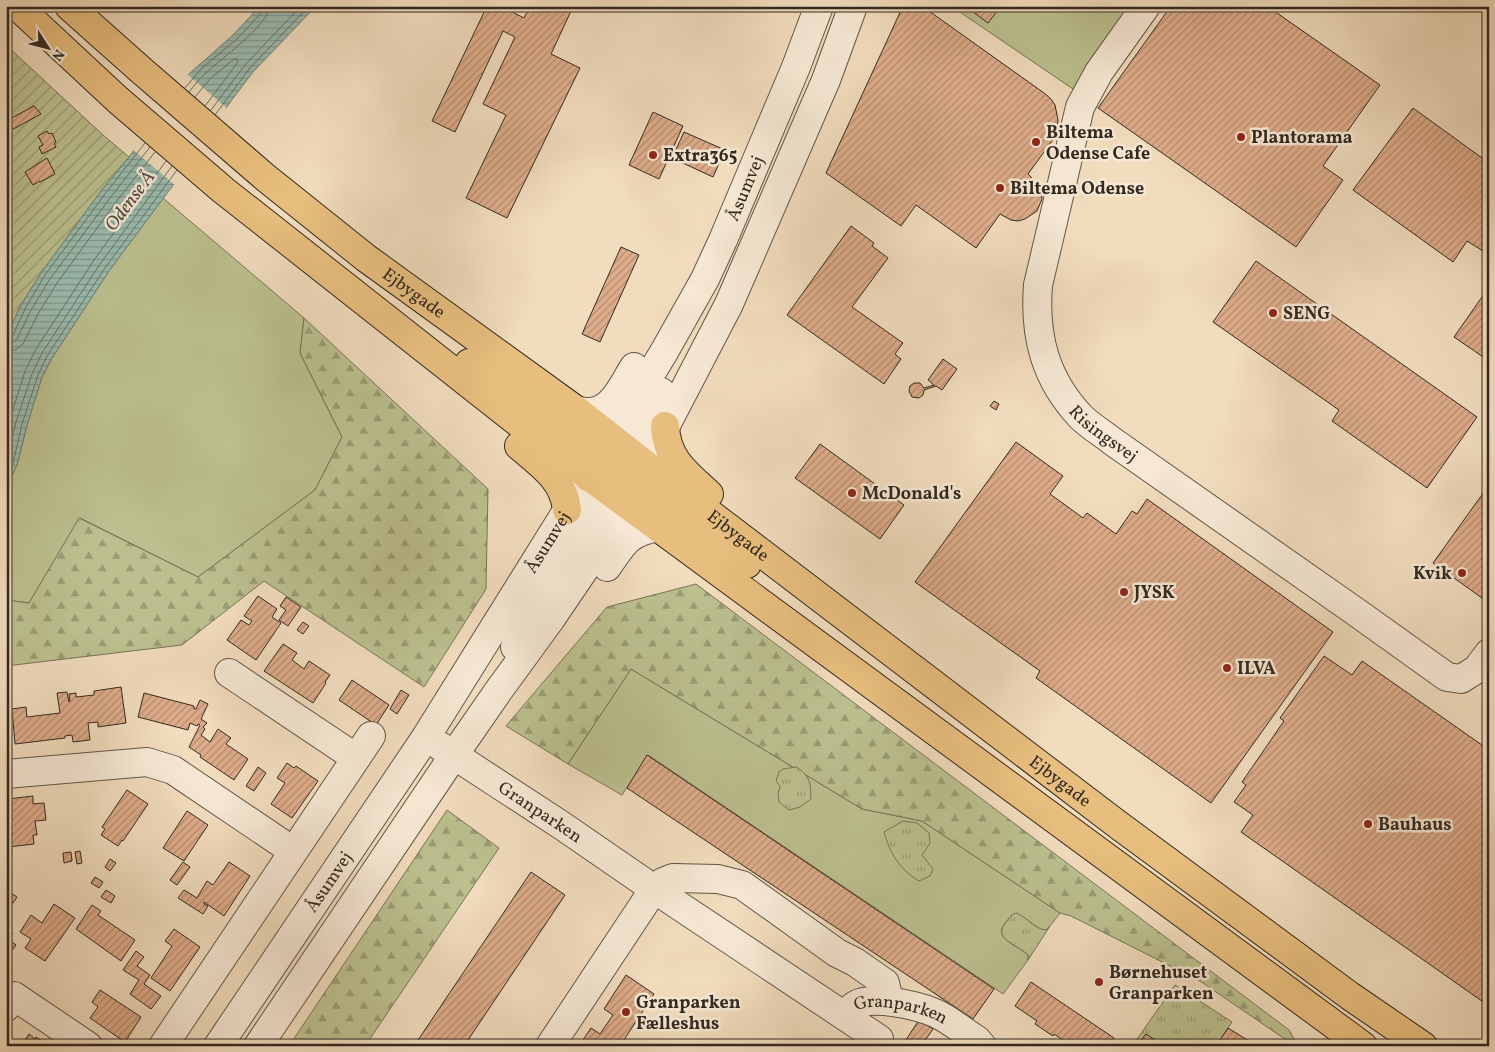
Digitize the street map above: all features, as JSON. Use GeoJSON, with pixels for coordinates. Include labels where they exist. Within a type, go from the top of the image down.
{"type":"FeatureCollection","features":[{"type":"Feature","properties":{"kind":"main road","name":"Ejbygade"},"geometry":{"type":"LineString","coordinates":[[17,6],[118,100],[223,190],[549,448],[618,471],[766,556],[1132,835],[1350,996],[1423,1046]]}},
{"type":"Feature","properties":{"kind":"main road","name":"Ejbygade"},"geometry":{"type":"LineString","coordinates":[[69,6],[142,72],[366,258],[576,410],[658,527],[1363,1046]]}},
{"type":"Feature","properties":{"kind":"main road"},"geometry":{"type":"LineString","coordinates":[[376,312],[456,394],[553,476],[563,491],[567,510]]}},
{"type":"Feature","properties":{"kind":"main road"},"geometry":{"type":"LineString","coordinates":[[665,426],[669,449],[676,461],[690,477],[724,507],[766,556]]}},
{"type":"Feature","properties":{"kind":"main road"},"geometry":{"type":"LineString","coordinates":[[618,471],[810,609],[909,666]]}},
{"type":"Feature","properties":{"kind":"street","name":"Åsumvej"},"geometry":{"type":"LineString","coordinates":[[618,471],[650,416],[683,347],[705,279],[796,67],[819,6]]}},
{"type":"Feature","properties":{"kind":"street","name":"Åsumvej"},"geometry":{"type":"LineString","coordinates":[[218,1046],[426,736],[567,510],[618,471],[665,426],[729,304],[826,80],[853,6]]}},
{"type":"Feature","properties":{"kind":"street","name":"Risingsvej"},"geometry":{"type":"LineString","coordinates":[[1146,6],[1099,72],[1080,107],[1038,285],[1036,307],[1038,328],[1041,346],[1049,369],[1063,394],[1082,418],[1447,677],[1461,679],[1477,669],[1489,653]]}},
{"type":"Feature","properties":{"kind":"street"},"geometry":{"type":"LineString","coordinates":[[576,410],[587,412],[599,411],[608,406],[677,300],[705,279]]}},
{"type":"Feature","properties":{"kind":"street"},"geometry":{"type":"LineString","coordinates":[[499,690],[521,630],[588,524],[618,471]]}},
{"type":"Feature","properties":{"kind":"street"},"geometry":{"type":"LineString","coordinates":[[499,690],[564,626],[628,538],[644,530],[658,527]]}},
{"type":"Feature","properties":{"kind":"street"},"geometry":{"type":"LineString","coordinates":[[229,673],[356,758]]}},
{"type":"Feature","properties":{"kind":"street","name":"Åsumvej"},"geometry":{"type":"LineString","coordinates":[[258,1046],[499,690]]}},
{"type":"Feature","properties":{"kind":"street"},"geometry":{"type":"LineString","coordinates":[[163,1046],[370,736]]}},
{"type":"Feature","properties":{"kind":"street","name":"Granparken"},"geometry":{"type":"LineString","coordinates":[[426,736],[847,1016],[879,1039],[875,1046]]}},
{"type":"Feature","properties":{"kind":"street"},"geometry":{"type":"LineString","coordinates":[[6,774],[147,762],[172,770],[293,851]]}},
{"type":"Feature","properties":{"kind":"street"},"geometry":{"type":"LineString","coordinates":[[550,1046],[654,889],[663,882],[673,878],[718,879],[742,886],[837,953],[855,962],[885,983],[889,1001]]}},
{"type":"Feature","properties":{"kind":"street"},"geometry":{"type":"LineString","coordinates":[[6,1007],[14,996],[88,1046]]}},
{"type":"Feature","properties":{"kind":"street","name":"Granparken"},"geometry":{"type":"LineString","coordinates":[[847,1016],[853,1006],[863,1002],[889,1001],[911,1005],[937,1014],[977,1040],[982,1046]]}},
{"type":"Feature","properties":{"kind":"green space"},"geometry":{"type":"Polygon","coordinates":[[[951,6],[1130,6],[1073,89],[951,6]]]}},
{"type":"Feature","properties":{"kind":"green space"},"geometry":{"type":"Polygon","coordinates":[[[6,45],[129,157],[101,191],[41,273],[21,305],[6,337],[6,45]]]}},
{"type":"Feature","properties":{"kind":"green space"},"geometry":{"type":"Polygon","coordinates":[[[163,198],[304,318],[300,353],[342,437],[315,490],[198,577],[80,518],[29,603],[6,600],[6,488],[17,465],[42,377],[52,358],[109,271],[163,198]]]}},
{"type":"Feature","properties":{"kind":"green space"},"geometry":{"type":"Polygon","coordinates":[[[304,318],[488,489],[486,589],[424,687],[264,581],[182,645],[6,666],[6,600],[29,603],[79,518],[198,577],[315,490],[342,437],[300,353],[304,318]]]}},
{"type":"Feature","properties":{"kind":"green space"},"geometry":{"type":"Polygon","coordinates":[[[696,584],[1289,1030],[1298,1046],[1295,1046],[1200,981],[1071,916],[1060,913],[922,821],[862,809],[631,669],[568,764],[506,726],[607,607],[696,584]]]}},
{"type":"Feature","properties":{"kind":"green space"},"geometry":{"type":"Polygon","coordinates":[[[631,669],[862,809],[922,821],[1060,913],[1046,930],[1040,929],[1020,915],[1012,915],[1004,924],[1001,932],[1003,936],[1028,955],[1028,960],[1003,994],[648,755],[622,795],[568,764],[631,669]]]}},
{"type":"Feature","properties":{"kind":"green space"},"geometry":{"type":"Polygon","coordinates":[[[796,767],[809,780],[811,799],[800,807],[789,810],[779,802],[780,786],[776,781],[779,772],[783,769],[796,767]]]}},
{"type":"Feature","properties":{"kind":"green space"},"geometry":{"type":"Polygon","coordinates":[[[447,810],[499,848],[365,1046],[289,1046],[447,810]]]}},
{"type":"Feature","properties":{"kind":"green space"},"geometry":{"type":"Polygon","coordinates":[[[903,821],[917,823],[929,833],[930,843],[922,855],[933,869],[930,876],[919,881],[896,860],[884,832],[903,821]]]}},
{"type":"Feature","properties":{"kind":"green space"},"geometry":{"type":"Polygon","coordinates":[[[1016,913],[1042,929],[1046,930],[1050,926],[1028,960],[1028,955],[1002,935],[1004,925],[1016,913]]]}},
{"type":"Feature","properties":{"kind":"green space"},"geometry":{"type":"Polygon","coordinates":[[[1175,985],[1232,1022],[1216,1046],[1163,1046],[1146,1034],[1139,1044],[1141,1046],[1134,1046],[1135,1042],[1175,985]]]}},
{"type":"Feature","properties":{"kind":"water","name":"Odense Å"},"geometry":{"type":"Polygon","coordinates":[[[260,6],[316,6],[253,72],[231,101],[171,188],[109,271],[52,358],[42,377],[17,465],[6,488],[6,337],[21,305],[41,273],[189,74],[234,34],[260,6]]]}},
{"type":"Feature","properties":{"kind":"pier"},"geometry":{"type":"Polygon","coordinates":[[[186,73],[228,109],[175,185],[132,149],[186,73]]]}},
{"type":"Feature","properties":{"kind":"building"},"geometry":{"type":"Polygon","coordinates":[[[487,6],[515,6],[512,12],[524,18],[530,6],[560,6],[571,11],[551,54],[580,68],[507,218],[466,198],[506,115],[483,104],[515,37],[503,31],[455,132],[432,121],[487,6]]]}},
{"type":"Feature","properties":{"kind":"building"},"geometry":{"type":"Polygon","coordinates":[[[903,6],[922,6],[1044,93],[1055,105],[1058,120],[1055,137],[1028,174],[1041,190],[1042,199],[1037,211],[1018,221],[1011,220],[1000,214],[976,248],[916,205],[901,226],[826,173],[903,6]]]}},
{"type":"Feature","properties":{"kind":"building"},"geometry":{"type":"Polygon","coordinates":[[[965,6],[1001,6],[988,23],[965,6]]]}},
{"type":"Feature","properties":{"kind":"building","name":"Plantorama"},"geometry":{"type":"Polygon","coordinates":[[[1171,6],[1267,6],[1380,85],[1323,166],[1343,180],[1296,247],[1098,108],[1171,6]]]}},
{"type":"Feature","properties":{"kind":"building"},"geometry":{"type":"Polygon","coordinates":[[[34,106],[41,114],[6,133],[6,121],[34,106]]]}},
{"type":"Feature","properties":{"kind":"building"},"geometry":{"type":"Polygon","coordinates":[[[1413,108],[1489,163],[1489,243],[1483,251],[1467,241],[1453,262],[1353,190],[1413,108]]]}},
{"type":"Feature","properties":{"kind":"building"},"geometry":{"type":"Polygon","coordinates":[[[653,112],[683,126],[659,179],[629,165],[653,112]]]}},
{"type":"Feature","properties":{"kind":"building"},"geometry":{"type":"Polygon","coordinates":[[[47,131],[49,134],[52,133],[56,147],[42,154],[39,147],[43,145],[38,136],[47,131]]]}},
{"type":"Feature","properties":{"kind":"building"},"geometry":{"type":"Polygon","coordinates":[[[684,132],[725,150],[713,177],[672,158],[684,132]]]}},
{"type":"Feature","properties":{"kind":"building"},"geometry":{"type":"Polygon","coordinates":[[[47,158],[55,174],[33,185],[25,172],[47,158]]]}},
{"type":"Feature","properties":{"kind":"building"},"geometry":{"type":"Polygon","coordinates":[[[851,226],[874,243],[872,246],[888,258],[852,307],[903,343],[895,354],[901,359],[884,384],[787,315],[851,226]]]}},
{"type":"Feature","properties":{"kind":"building"},"geometry":{"type":"Polygon","coordinates":[[[621,247],[639,255],[600,342],[582,334],[621,247]]]}},
{"type":"Feature","properties":{"kind":"building"},"geometry":{"type":"Polygon","coordinates":[[[1256,261],[1477,417],[1427,488],[1332,421],[1339,410],[1213,322],[1256,261]]]}},
{"type":"Feature","properties":{"kind":"building"},"geometry":{"type":"Polygon","coordinates":[[[1489,287],[1489,361],[1454,337],[1489,287]]]}},
{"type":"Feature","properties":{"kind":"building"},"geometry":{"type":"Polygon","coordinates":[[[943,359],[957,369],[942,390],[936,386],[924,390],[923,395],[919,398],[912,397],[909,391],[910,386],[914,383],[920,383],[924,388],[934,385],[928,380],[943,359]]]}},
{"type":"Feature","properties":{"kind":"building"},"geometry":{"type":"Polygon","coordinates":[[[994,401],[999,404],[996,410],[990,406],[994,401]]]}},
{"type":"Feature","properties":{"kind":"building"},"geometry":{"type":"Polygon","coordinates":[[[1016,442],[1063,476],[1050,494],[1083,518],[1087,513],[1116,534],[1132,511],[1137,514],[1147,499],[1333,632],[1211,803],[1036,678],[1040,671],[915,582],[1016,442]]]}},
{"type":"Feature","properties":{"kind":"building","name":"McDonald's"},"geometry":{"type":"Polygon","coordinates":[[[820,444],[904,505],[880,539],[795,478],[820,444]]]}},
{"type":"Feature","properties":{"kind":"building"},"geometry":{"type":"Polygon","coordinates":[[[1489,485],[1489,603],[1433,563],[1489,485]]]}},
{"type":"Feature","properties":{"kind":"building"},"geometry":{"type":"Polygon","coordinates":[[[258,596],[277,609],[272,617],[281,623],[256,660],[227,640],[241,620],[249,625],[252,621],[244,616],[258,596]]]}},
{"type":"Feature","properties":{"kind":"building"},"geometry":{"type":"Polygon","coordinates":[[[286,597],[301,607],[288,626],[279,620],[286,610],[280,606],[286,597]]]}},
{"type":"Feature","properties":{"kind":"building"},"geometry":{"type":"Polygon","coordinates":[[[303,622],[309,626],[303,634],[297,630],[303,622]]]}},
{"type":"Feature","properties":{"kind":"building"},"geometry":{"type":"Polygon","coordinates":[[[283,644],[297,653],[292,660],[304,669],[309,661],[330,675],[313,703],[264,671],[283,644]]]}},
{"type":"Feature","properties":{"kind":"building","name":"Bauhaus"},"geometry":{"type":"Polygon","coordinates":[[[1324,656],[1352,675],[1362,661],[1489,750],[1489,1006],[1241,832],[1253,815],[1234,802],[1246,785],[1242,782],[1284,721],[1280,718],[1324,656]]]}},
{"type":"Feature","properties":{"kind":"building"},"geometry":{"type":"Polygon","coordinates":[[[352,680],[389,705],[376,725],[339,700],[352,680]]]}},
{"type":"Feature","properties":{"kind":"building"},"geometry":{"type":"Polygon","coordinates":[[[121,687],[126,723],[98,727],[98,722],[88,723],[90,740],[73,742],[72,735],[65,736],[65,738],[15,744],[12,709],[26,707],[27,717],[60,713],[57,693],[67,692],[69,702],[69,694],[76,693],[76,697],[94,695],[94,691],[121,687]]]}},
{"type":"Feature","properties":{"kind":"building"},"geometry":{"type":"Polygon","coordinates":[[[401,690],[409,695],[397,714],[390,709],[401,690]]]}},
{"type":"Feature","properties":{"kind":"building"},"geometry":{"type":"Polygon","coordinates":[[[144,693],[194,706],[194,709],[196,709],[200,700],[208,704],[201,719],[207,723],[203,727],[205,729],[201,735],[210,742],[218,729],[231,738],[226,744],[248,759],[234,780],[200,757],[201,755],[189,747],[200,725],[198,724],[197,726],[190,723],[188,730],[138,717],[144,693]]]}},
{"type":"Feature","properties":{"kind":"building"},"geometry":{"type":"Polygon","coordinates":[[[647,755],[994,989],[973,1019],[627,788],[647,755]]]}},
{"type":"Feature","properties":{"kind":"building"},"geometry":{"type":"Polygon","coordinates":[[[287,763],[294,768],[296,766],[318,781],[292,818],[271,804],[285,783],[277,778],[287,763]]]}},
{"type":"Feature","properties":{"kind":"building"},"geometry":{"type":"Polygon","coordinates":[[[258,767],[266,773],[254,791],[246,786],[258,767]]]}},
{"type":"Feature","properties":{"kind":"building"},"geometry":{"type":"Polygon","coordinates":[[[127,790],[148,804],[118,846],[101,835],[105,829],[102,827],[127,790]]]}},
{"type":"Feature","properties":{"kind":"building"},"geometry":{"type":"Polygon","coordinates":[[[33,796],[33,804],[44,803],[46,820],[35,821],[37,835],[33,835],[34,844],[8,847],[6,845],[6,834],[12,836],[8,799],[33,796]]]}},
{"type":"Feature","properties":{"kind":"building"},"geometry":{"type":"Polygon","coordinates":[[[187,811],[208,825],[184,861],[163,848],[187,811]]]}},
{"type":"Feature","properties":{"kind":"building"},"geometry":{"type":"Polygon","coordinates":[[[80,851],[82,863],[77,864],[75,852],[80,851]]]}},
{"type":"Feature","properties":{"kind":"building"},"geometry":{"type":"Polygon","coordinates":[[[71,852],[72,861],[64,863],[63,853],[71,852]]]}},
{"type":"Feature","properties":{"kind":"building"},"geometry":{"type":"Polygon","coordinates":[[[110,859],[116,863],[110,871],[105,867],[110,859]]]}},
{"type":"Feature","properties":{"kind":"building"},"geometry":{"type":"Polygon","coordinates":[[[183,862],[190,867],[177,885],[170,880],[183,862]]]}},
{"type":"Feature","properties":{"kind":"building"},"geometry":{"type":"Polygon","coordinates":[[[229,862],[250,876],[224,916],[204,902],[208,906],[203,914],[178,898],[184,890],[197,898],[207,881],[213,885],[229,862]]]}},
{"type":"Feature","properties":{"kind":"building"},"geometry":{"type":"Polygon","coordinates":[[[531,872],[565,895],[464,1046],[414,1046],[531,872]]]}},
{"type":"Feature","properties":{"kind":"building"},"geometry":{"type":"Polygon","coordinates":[[[95,877],[103,882],[99,888],[91,883],[95,877]]]}},
{"type":"Feature","properties":{"kind":"building"},"geometry":{"type":"Polygon","coordinates":[[[106,890],[115,896],[111,903],[101,897],[106,890]]]}},
{"type":"Feature","properties":{"kind":"building"},"geometry":{"type":"Polygon","coordinates":[[[11,893],[17,897],[11,906],[6,903],[6,899],[11,893]]]}},
{"type":"Feature","properties":{"kind":"building"},"geometry":{"type":"Polygon","coordinates":[[[54,904],[75,918],[45,961],[25,948],[31,939],[20,932],[31,915],[42,923],[54,904]]]}},
{"type":"Feature","properties":{"kind":"building"},"geometry":{"type":"Polygon","coordinates":[[[92,905],[101,911],[98,915],[135,940],[121,961],[76,929],[92,905]]]}},
{"type":"Feature","properties":{"kind":"building"},"geometry":{"type":"Polygon","coordinates":[[[6,928],[13,933],[8,939],[16,945],[11,952],[6,949],[6,928]]]}},
{"type":"Feature","properties":{"kind":"building"},"geometry":{"type":"Polygon","coordinates":[[[174,929],[200,947],[170,991],[151,978],[172,946],[165,941],[174,929]]]}},
{"type":"Feature","properties":{"kind":"building"},"geometry":{"type":"Polygon","coordinates":[[[136,951],[144,957],[137,966],[150,975],[144,984],[161,996],[151,1009],[130,994],[139,980],[123,970],[136,951]]]}},
{"type":"Feature","properties":{"kind":"building","name":"Granparken Fælleshus"},"geometry":{"type":"Polygon","coordinates":[[[626,975],[654,994],[620,1046],[579,1046],[591,1028],[600,1034],[613,1015],[604,1009],[626,975]]]}},
{"type":"Feature","properties":{"kind":"building"},"geometry":{"type":"Polygon","coordinates":[[[1031,982],[1114,1038],[1109,1046],[1071,1046],[1035,1024],[1037,1021],[1015,1006],[1031,982]]]}},
{"type":"Feature","properties":{"kind":"building"},"geometry":{"type":"Polygon","coordinates":[[[100,990],[141,1017],[125,1042],[90,1018],[98,1007],[92,1002],[100,990]]]}},
{"type":"Feature","properties":{"kind":"building"},"geometry":{"type":"Polygon","coordinates":[[[919,1020],[933,1029],[921,1046],[902,1046],[919,1020]]]}},
{"type":"Feature","properties":{"kind":"building"},"geometry":{"type":"Polygon","coordinates":[[[1228,1028],[1249,1041],[1245,1046],[1216,1046],[1228,1028]]]}},
{"type":"Feature","properties":{"kind":"building"},"geometry":{"type":"Polygon","coordinates":[[[29,1034],[35,1039],[36,1037],[49,1046],[21,1046],[29,1034]]]}},
{"type":"Feature","properties":{"kind":"building"},"geometry":{"type":"Polygon","coordinates":[[[1146,1034],[1163,1045],[1141,1046],[1138,1044],[1146,1034]]]}},
{"type":"Feature","properties":{"kind":"place","name":"Plantorama"},"geometry":{"type":"Point","coordinates":[1241,137]}},
{"type":"Feature","properties":{"kind":"place","name":"Biltema Odense Cafe"},"geometry":{"type":"Point","coordinates":[1036,142]}},
{"type":"Feature","properties":{"kind":"place","name":"Extra365"},"geometry":{"type":"Point","coordinates":[653,155]}},
{"type":"Feature","properties":{"kind":"place","name":"Biltema Odense"},"geometry":{"type":"Point","coordinates":[1000,188]}},
{"type":"Feature","properties":{"kind":"place","name":"SENG"},"geometry":{"type":"Point","coordinates":[1273,313]}},
{"type":"Feature","properties":{"kind":"place","name":"McDonald's"},"geometry":{"type":"Point","coordinates":[852,493]}},
{"type":"Feature","properties":{"kind":"place","name":"Kvik"},"geometry":{"type":"Point","coordinates":[1462,573]}},
{"type":"Feature","properties":{"kind":"place","name":"JYSK"},"geometry":{"type":"Point","coordinates":[1124,592]}},
{"type":"Feature","properties":{"kind":"place","name":"ILVA"},"geometry":{"type":"Point","coordinates":[1227,668]}},
{"type":"Feature","properties":{"kind":"place","name":"Bauhaus"},"geometry":{"type":"Point","coordinates":[1368,824]}},
{"type":"Feature","properties":{"kind":"place","name":"Børnehuset Granparken"},"geometry":{"type":"Point","coordinates":[1099,982]}},
{"type":"Feature","properties":{"kind":"place","name":"Granparken Fælleshus"},"geometry":{"type":"Point","coordinates":[626,1012]}}]}
